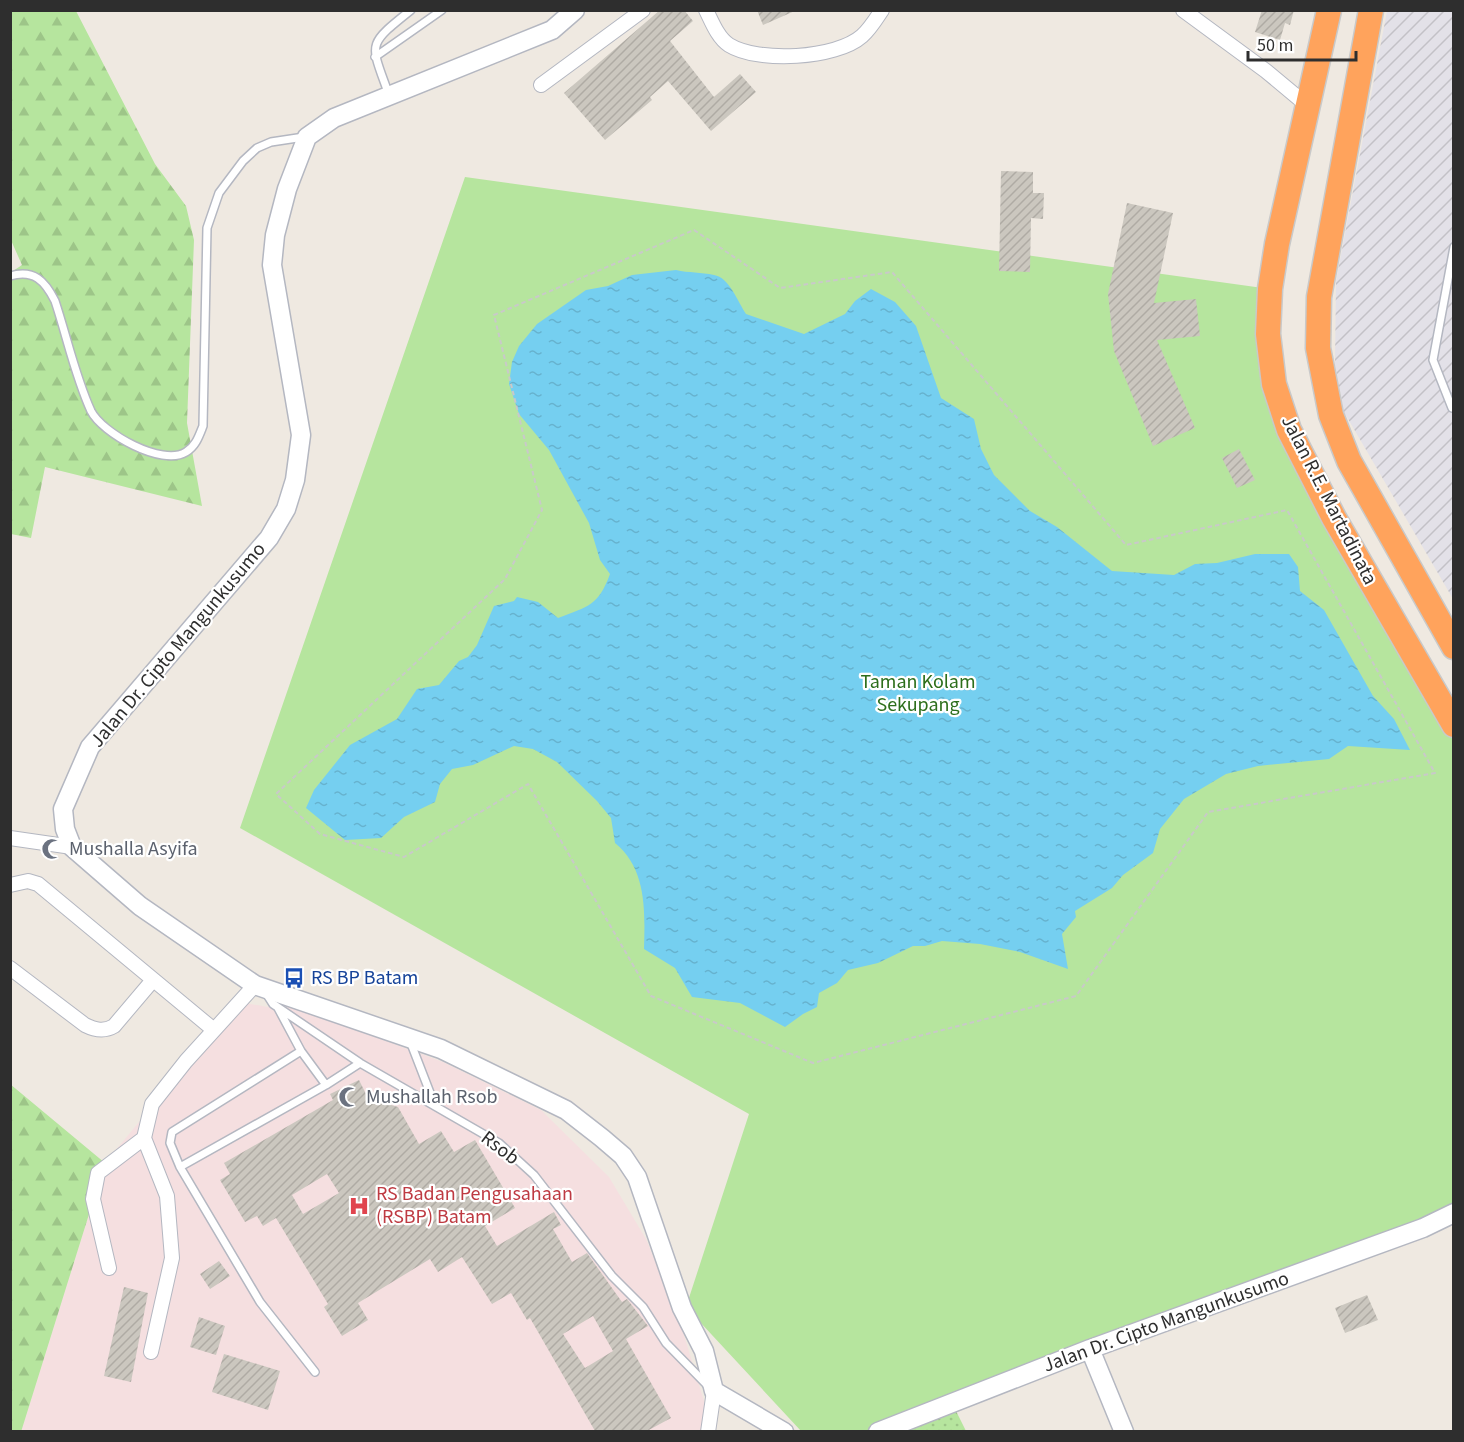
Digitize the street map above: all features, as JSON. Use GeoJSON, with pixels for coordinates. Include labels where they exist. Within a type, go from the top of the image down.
{"type":"FeatureCollection","features":[{"type":"Feature","properties":{"kind":"highway","name":"Jalan R.E. Martadinata"},"geometry":{"type":"LineString","coordinates":[[1329,10],[1270,289],[1268,334],[1274,384],[1288,430],[1334,518],[1454,725]]}},
{"type":"Feature","properties":{"kind":"highway","name":"Jalan R.E. Martadinata"},"geometry":{"type":"LineString","coordinates":[[1371,10],[1319,297],[1318,348],[1331,415],[1349,461],[1454,647]]}},
{"type":"Feature","properties":{"kind":"street"},"geometry":{"type":"LineString","coordinates":[[307,137],[334,118],[552,30],[575,10]]}},
{"type":"Feature","properties":{"kind":"street"},"geometry":{"type":"LineString","coordinates":[[541,85],[643,10]]}},
{"type":"Feature","properties":{"kind":"street"},"geometry":{"type":"LineString","coordinates":[[706,10],[715,29],[728,45],[750,52],[814,55],[842,48],[862,36],[882,10]]}},
{"type":"Feature","properties":{"kind":"street"},"geometry":{"type":"LineString","coordinates":[[1183,10],[1266,70],[1308,106]]}},
{"type":"Feature","properties":{"kind":"street","name":"Jalan Dr. Cipto Mangunkusumo"},"geometry":{"type":"LineString","coordinates":[[72,847],[65,829],[63,809],[90,747],[269,538],[286,509],[294,480],[301,435],[272,265],[275,236],[286,189],[307,137]]}},
{"type":"Feature","properties":{"kind":"street"},"geometry":{"type":"LineString","coordinates":[[10,838],[72,847],[140,906],[257,985],[408,1036],[566,1110],[623,1156],[637,1177],[682,1308],[704,1351],[714,1391],[708,1431]]}},
{"type":"Feature","properties":{"kind":"street"},"geometry":{"type":"LineString","coordinates":[[10,885],[28,881],[38,884],[214,1030]]}},
{"type":"Feature","properties":{"kind":"street"},"geometry":{"type":"LineString","coordinates":[[10,968],[85,1024],[99,1030],[107,1030],[114,1026],[153,980]]}},
{"type":"Feature","properties":{"kind":"street"},"geometry":{"type":"LineString","coordinates":[[151,1352],[172,1258],[167,1196],[144,1138],[152,1104],[214,1030],[257,985]]}},
{"type":"Feature","properties":{"kind":"street"},"geometry":{"type":"LineString","coordinates":[[109,1268],[93,1199],[98,1173],[144,1138]]}},
{"type":"Feature","properties":{"kind":"street","name":"Jalan Dr. Cipto Mangunkusumo"},"geometry":{"type":"LineString","coordinates":[[878,1431],[1090,1348],[1423,1228],[1454,1213]]}},
{"type":"Feature","properties":{"kind":"street"},"geometry":{"type":"LineString","coordinates":[[1090,1348],[1124,1431]]}},
{"type":"Feature","properties":{"kind":"street"},"geometry":{"type":"LineString","coordinates":[[714,1391],[784,1431]]}},
{"type":"Feature","properties":{"kind":"lane"},"geometry":{"type":"LineString","coordinates":[[389,95],[375,57],[377,39],[411,10]]}},
{"type":"Feature","properties":{"kind":"lane"},"geometry":{"type":"LineString","coordinates":[[375,57],[442,10]]}},
{"type":"Feature","properties":{"kind":"lane"},"geometry":{"type":"LineString","coordinates":[[10,276],[21,273],[34,275],[47,284],[56,301],[92,413],[123,440],[167,457],[184,453],[195,444],[203,426],[207,228],[219,193],[243,161],[257,148],[270,142],[307,137]]}},
{"type":"Feature","properties":{"kind":"lane"},"geometry":{"type":"LineString","coordinates":[[1452,408],[1433,360],[1454,247]]}},
{"type":"Feature","properties":{"kind":"lane","name":"Rsob"},"geometry":{"type":"LineString","coordinates":[[257,985],[278,1006],[360,1063],[435,1104],[499,1143],[534,1175],[612,1276],[643,1307],[666,1343],[697,1378],[714,1391]]}},
{"type":"Feature","properties":{"kind":"lane"},"geometry":{"type":"LineString","coordinates":[[278,1006],[301,1051],[326,1085]]}},
{"type":"Feature","properties":{"kind":"lane"},"geometry":{"type":"LineString","coordinates":[[408,1036],[435,1104]]}},
{"type":"Feature","properties":{"kind":"lane"},"geometry":{"type":"LineString","coordinates":[[301,1051],[172,1132],[170,1143],[180,1167],[260,1302],[315,1372]]}},
{"type":"Feature","properties":{"kind":"lane"},"geometry":{"type":"LineString","coordinates":[[180,1167],[326,1085],[360,1063]]}},
{"type":"Feature","properties":{"kind":"path"},"geometry":{"type":"LineString","coordinates":[[694,230],[780,288],[892,272],[1126,545],[1287,510],[1435,773],[1208,812],[1076,996],[813,1063],[651,996],[528,783],[404,857],[320,834],[276,794],[505,579],[542,510],[494,315],[694,230]]}},
{"type":"Feature","properties":{"kind":"shaded area"},"geometry":{"type":"Polygon","coordinates":[[[1387,11],[1453,11],[1453,599],[1344,412],[1335,365],[1336,281],[1387,11]]]}},
{"type":"Feature","properties":{"kind":"shaded area","name":"RS Badan Pengusahaan (RSBP) Batam"},"geometry":{"type":"Polygon","coordinates":[[[275,1000],[443,1062],[541,1110],[609,1177],[646,1239],[681,1325],[707,1411],[701,1432],[21,1432],[105,1163],[239,1002],[268,1007],[275,1000]]]}},
{"type":"Feature","properties":{"kind":"green space"},"geometry":{"type":"Polygon","coordinates":[[[10,11],[76,11],[155,164],[186,206],[194,240],[187,423],[202,506],[45,467],[31,538],[11,534],[10,273],[22,265],[10,238],[10,11]]]}},
{"type":"Feature","properties":{"kind":"green space","name":"Taman Kolam Sekupang"},"geometry":{"type":"Polygon","coordinates":[[[465,177],[1270,289],[1274,384],[1453,725],[1453,1213],[884,1431],[801,1431],[686,1307],[749,1114],[240,828],[465,177]]]}},
{"type":"Feature","properties":{"kind":"green space"},"geometry":{"type":"Polygon","coordinates":[[[10,1084],[105,1163],[21,1432],[10,1431],[10,1084]]]}},
{"type":"Feature","properties":{"kind":"green space"},"geometry":{"type":"Polygon","coordinates":[[[954,1407],[966,1431],[884,1432],[954,1407]]]}},
{"type":"Feature","properties":{"kind":"water"},"geometry":{"type":"Polygon","coordinates":[[[676,270],[719,277],[729,285],[746,314],[804,334],[845,314],[855,301],[871,289],[895,302],[916,326],[941,398],[974,419],[981,449],[994,475],[1030,511],[1057,527],[1112,571],[1174,575],[1195,564],[1217,563],[1255,554],[1289,554],[1298,567],[1300,591],[1324,610],[1373,696],[1394,719],[1410,750],[1348,746],[1329,759],[1258,766],[1226,774],[1184,799],[1160,829],[1153,853],[1123,875],[1112,888],[1075,911],[1076,917],[1062,934],[1068,969],[1020,952],[980,944],[942,941],[925,946],[913,946],[878,963],[848,970],[837,983],[819,993],[817,1007],[785,1027],[740,1003],[692,997],[675,968],[644,949],[644,906],[639,878],[633,865],[615,843],[611,818],[557,762],[533,749],[514,746],[473,765],[452,769],[440,784],[435,802],[404,817],[381,838],[345,840],[306,808],[314,790],[350,745],[397,719],[417,689],[439,685],[459,661],[468,657],[477,645],[494,606],[514,601],[517,597],[538,602],[558,618],[591,604],[606,585],[610,574],[600,560],[589,523],[549,450],[519,414],[509,384],[512,362],[519,346],[537,324],[586,290],[608,286],[632,275],[676,270]]]}},
{"type":"Feature","properties":{"kind":"building"},"geometry":{"type":"Polygon","coordinates":[[[660,10],[684,10],[693,21],[670,41],[714,97],[740,74],[756,92],[711,131],[668,81],[650,97],[652,100],[605,140],[564,93],[660,10]]]}},
{"type":"Feature","properties":{"kind":"building"},"geometry":{"type":"Polygon","coordinates":[[[757,10],[797,10],[763,25],[757,10]]]}},
{"type":"Feature","properties":{"kind":"building"},"geometry":{"type":"Polygon","coordinates":[[[1262,10],[1294,10],[1290,25],[1285,23],[1280,40],[1255,32],[1262,10]]]}},
{"type":"Feature","properties":{"kind":"building"},"geometry":{"type":"Polygon","coordinates":[[[1001,171],[1033,172],[1033,193],[1044,193],[1043,219],[1031,218],[1030,272],[999,271],[1001,171]]]}},
{"type":"Feature","properties":{"kind":"building"},"geometry":{"type":"Polygon","coordinates":[[[1127,203],[1173,213],[1154,303],[1196,299],[1200,336],[1157,340],[1195,428],[1153,446],[1114,351],[1108,294],[1127,203]]]}},
{"type":"Feature","properties":{"kind":"building"},"geometry":{"type":"Polygon","coordinates":[[[1239,449],[1255,480],[1237,488],[1222,458],[1239,449]]]}},
{"type":"Feature","properties":{"kind":"building"},"geometry":{"type":"Polygon","coordinates":[[[359,1080],[368,1098],[398,1107],[419,1144],[441,1131],[454,1152],[475,1140],[515,1208],[485,1226],[497,1246],[554,1212],[561,1225],[553,1229],[572,1262],[587,1253],[622,1302],[627,1299],[648,1326],[626,1339],[671,1418],[647,1431],[595,1431],[530,1318],[527,1320],[511,1293],[492,1304],[462,1257],[438,1272],[430,1259],[358,1303],[368,1320],[342,1336],[324,1307],[328,1304],[276,1218],[263,1226],[257,1216],[245,1222],[220,1180],[230,1174],[224,1163],[333,1100],[330,1094],[359,1080]],[[327,1174],[292,1195],[303,1214],[339,1193],[327,1174]],[[593,1316],[563,1334],[585,1368],[613,1351],[593,1316]]]}},
{"type":"Feature","properties":{"kind":"building"},"geometry":{"type":"Polygon","coordinates":[[[219,1261],[230,1276],[210,1289],[200,1274],[219,1261]]]}},
{"type":"Feature","properties":{"kind":"building"},"geometry":{"type":"Polygon","coordinates":[[[124,1287],[148,1293],[131,1382],[104,1376],[124,1287]]]}},
{"type":"Feature","properties":{"kind":"building"},"geometry":{"type":"Polygon","coordinates":[[[1367,1295],[1378,1320],[1345,1333],[1335,1308],[1367,1295]]]}},
{"type":"Feature","properties":{"kind":"building"},"geometry":{"type":"Polygon","coordinates":[[[199,1317],[225,1326],[216,1355],[190,1347],[199,1317]]]}},
{"type":"Feature","properties":{"kind":"building"},"geometry":{"type":"Polygon","coordinates":[[[224,1354],[280,1371],[268,1410],[212,1392],[224,1354]]]}},
{"type":"Feature","properties":{"kind":"place","name":"Mushalla Asyifa"},"geometry":{"type":"Point","coordinates":[52,849]}},
{"type":"Feature","properties":{"kind":"place","name":"RS BP Batam"},"geometry":{"type":"Point","coordinates":[294,978]}},
{"type":"Feature","properties":{"kind":"place","name":"Mushallah Rsob"},"geometry":{"type":"Point","coordinates":[349,1097]}},
{"type":"Feature","properties":{"kind":"place","name":"RS Badan Pengusahaan (RSBP) Batam"},"geometry":{"type":"Point","coordinates":[359,1206]}}]}
